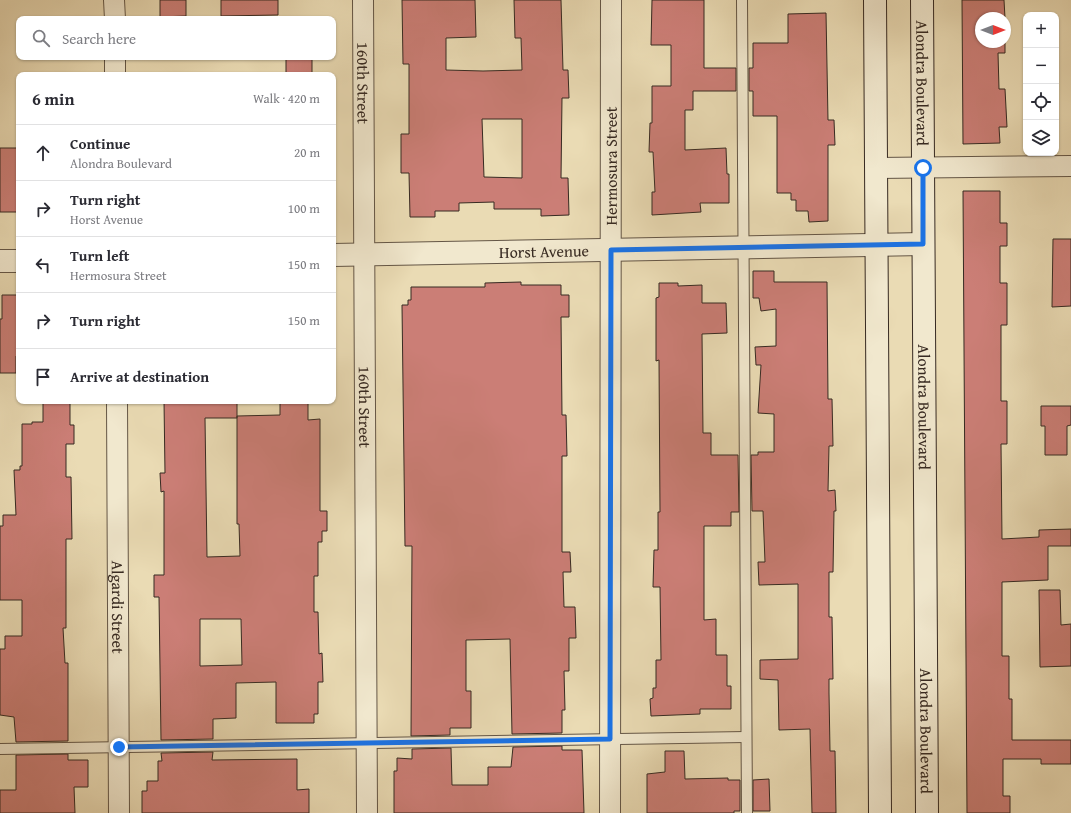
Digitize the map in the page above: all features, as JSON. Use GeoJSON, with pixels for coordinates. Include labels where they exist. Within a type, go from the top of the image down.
{"type":"FeatureCollection","features":[{"type":"Feature","properties":{"kind":"main road"},"geometry":{"type":"LineString","coordinates":[[875,0],[880,813]]}},
{"type":"Feature","properties":{"kind":"main road","name":"Alondra Boulevard"},"geometry":{"type":"LineString","coordinates":[[922,0],[927,813]]}},
{"type":"Feature","properties":{"kind":"main road","name":"Horst Avenue"},"geometry":{"type":"LineString","coordinates":[[336,255],[923,244]]}},
{"type":"Feature","properties":{"kind":"main road"},"geometry":{"type":"LineString","coordinates":[[0,261],[16,261]]}},
{"type":"Feature","properties":{"kind":"street"},"geometry":{"type":"LineString","coordinates":[[114,0],[115,16]]}},
{"type":"Feature","properties":{"kind":"street","name":"160th Street"},"geometry":{"type":"LineString","coordinates":[[363,0],[367,813]]}},
{"type":"Feature","properties":{"kind":"street","name":"Hermosura Street"},"geometry":{"type":"LineString","coordinates":[[610,813],[611,0]]}},
{"type":"Feature","properties":{"kind":"street"},"geometry":{"type":"LineString","coordinates":[[115,60],[115,72]]}},
{"type":"Feature","properties":{"kind":"street"},"geometry":{"type":"LineString","coordinates":[[876,168],[1071,166]]}},
{"type":"Feature","properties":{"kind":"street","name":"Algardi Street"},"geometry":{"type":"LineString","coordinates":[[117,404],[119,813]]}},
{"type":"Feature","properties":{"kind":"lane"},"geometry":{"type":"LineString","coordinates":[[742,0],[747,813]]}},
{"type":"Feature","properties":{"kind":"lane"},"geometry":{"type":"LineString","coordinates":[[0,749],[746,737]]}},
{"type":"Feature","properties":{"kind":"building"},"geometry":{"type":"Polygon","coordinates":[[[160,0],[186,0],[186,16],[160,16],[160,0]]]}},
{"type":"Feature","properties":{"kind":"building"},"geometry":{"type":"Polygon","coordinates":[[[221,0],[278,0],[278,15],[221,16],[221,0]]]}},
{"type":"Feature","properties":{"kind":"building"},"geometry":{"type":"Polygon","coordinates":[[[402,0],[475,0],[476,37],[446,38],[446,70],[483,71],[522,70],[521,38],[515,38],[514,0],[561,0],[563,70],[568,70],[569,98],[562,98],[561,178],[568,178],[569,215],[541,216],[541,209],[494,209],[494,202],[459,203],[459,211],[435,211],[435,217],[410,217],[409,173],[401,173],[401,134],[409,134],[409,64],[403,64],[402,0]],[[482,119],[484,177],[522,178],[522,119],[482,119]]]}},
{"type":"Feature","properties":{"kind":"building"},"geometry":{"type":"Polygon","coordinates":[[[652,0],[704,0],[704,68],[736,68],[736,91],[693,91],[693,110],[685,110],[685,150],[726,148],[727,174],[729,174],[729,203],[700,203],[701,212],[652,215],[652,192],[655,192],[653,152],[649,152],[650,123],[652,123],[652,86],[671,86],[671,45],[651,45],[652,0]]]}},
{"type":"Feature","properties":{"kind":"building"},"geometry":{"type":"Polygon","coordinates":[[[962,0],[1004,0],[1005,12],[975,12],[975,48],[1005,48],[1005,53],[998,53],[999,89],[1005,89],[1007,127],[999,127],[1000,143],[963,144],[962,0]]]}},
{"type":"Feature","properties":{"kind":"building"},"geometry":{"type":"Polygon","coordinates":[[[826,13],[828,120],[834,120],[835,145],[828,145],[828,221],[809,222],[808,211],[796,211],[796,200],[791,200],[791,193],[777,193],[777,116],[753,116],[753,91],[749,91],[749,68],[753,68],[753,43],[788,43],[788,14],[826,13]]]}},
{"type":"Feature","properties":{"kind":"building"},"geometry":{"type":"Polygon","coordinates":[[[286,60],[312,60],[312,72],[286,72],[286,60]]]}},
{"type":"Feature","properties":{"kind":"building"},"geometry":{"type":"Polygon","coordinates":[[[0,148],[16,148],[16,212],[0,212],[0,148]]]}},
{"type":"Feature","properties":{"kind":"building"},"geometry":{"type":"Polygon","coordinates":[[[963,191],[1000,191],[1000,223],[1007,223],[1007,246],[1000,246],[1000,283],[1007,283],[1007,325],[1001,325],[1001,401],[1007,401],[1007,444],[1001,444],[1002,539],[1039,537],[1039,530],[1071,529],[1071,546],[1048,546],[1048,580],[1002,582],[1002,656],[1009,656],[1009,699],[1012,699],[1012,740],[1071,740],[1071,764],[1041,764],[1041,759],[1003,759],[1003,796],[1010,796],[1010,813],[967,813],[963,191]]]}},
{"type":"Feature","properties":{"kind":"building"},"geometry":{"type":"Polygon","coordinates":[[[1053,239],[1071,239],[1071,306],[1052,307],[1053,239]]]}},
{"type":"Feature","properties":{"kind":"building"},"geometry":{"type":"Polygon","coordinates":[[[753,271],[774,271],[774,282],[827,282],[828,399],[832,399],[833,446],[829,446],[828,491],[835,490],[836,511],[834,511],[833,572],[829,572],[829,617],[832,617],[833,679],[829,679],[829,693],[830,751],[835,751],[836,813],[812,813],[810,729],[779,730],[778,680],[760,679],[760,660],[798,659],[798,584],[759,585],[758,562],[765,562],[763,511],[752,511],[751,455],[758,455],[758,452],[774,452],[774,414],[758,413],[761,365],[756,365],[755,347],[776,346],[776,309],[761,311],[759,298],[753,298],[753,271]]]}},
{"type":"Feature","properties":{"kind":"building"},"geometry":{"type":"Polygon","coordinates":[[[521,282],[521,285],[561,285],[561,295],[569,295],[569,317],[561,317],[562,415],[566,415],[567,456],[562,456],[562,552],[570,552],[571,572],[563,572],[564,607],[575,607],[576,638],[569,638],[569,671],[564,671],[565,710],[562,710],[562,733],[512,734],[510,639],[466,640],[466,691],[471,691],[471,728],[450,728],[450,735],[411,736],[412,546],[405,546],[402,305],[408,305],[408,300],[411,300],[411,287],[485,287],[485,283],[521,282]]]}},
{"type":"Feature","properties":{"kind":"building"},"geometry":{"type":"Polygon","coordinates":[[[659,283],[678,283],[678,286],[702,285],[702,303],[726,303],[727,333],[702,334],[703,433],[711,433],[711,455],[738,455],[739,512],[731,512],[731,526],[704,526],[704,620],[716,619],[716,655],[727,655],[727,686],[731,686],[731,709],[700,709],[700,714],[651,716],[650,699],[653,698],[653,688],[656,688],[656,660],[661,660],[660,587],[653,587],[654,550],[658,550],[658,512],[660,512],[659,360],[656,361],[656,298],[659,297],[659,283]]]}},
{"type":"Feature","properties":{"kind":"building"},"geometry":{"type":"Polygon","coordinates":[[[2,295],[16,295],[16,373],[0,373],[0,319],[2,319],[2,295]]]}},
{"type":"Feature","properties":{"kind":"building"},"geometry":{"type":"Polygon","coordinates":[[[43,404],[70,404],[70,425],[74,425],[74,444],[66,444],[66,477],[71,477],[72,539],[66,539],[66,628],[63,628],[65,663],[68,663],[68,741],[16,742],[14,717],[0,715],[0,649],[5,649],[5,636],[22,636],[22,600],[0,600],[0,526],[3,526],[3,515],[16,515],[14,470],[20,470],[20,466],[22,466],[22,424],[43,422],[43,404]]]}},
{"type":"Feature","properties":{"kind":"building"},"geometry":{"type":"Polygon","coordinates":[[[164,404],[237,404],[237,416],[280,415],[280,404],[308,404],[308,420],[320,419],[320,511],[327,511],[327,531],[322,531],[322,542],[318,542],[318,576],[314,576],[314,612],[318,612],[319,654],[322,653],[323,682],[318,682],[318,714],[314,714],[314,723],[276,723],[276,682],[236,683],[236,718],[213,719],[213,739],[161,740],[159,597],[154,597],[154,575],[164,575],[164,491],[161,492],[160,473],[165,473],[164,404]],[[205,418],[207,557],[240,556],[239,524],[237,524],[237,418],[205,418]],[[200,619],[200,666],[242,665],[241,619],[200,619]]]}},
{"type":"Feature","properties":{"kind":"building"},"geometry":{"type":"Polygon","coordinates":[[[1041,406],[1071,406],[1071,425],[1067,426],[1067,455],[1045,455],[1045,426],[1041,426],[1041,406]]]}},
{"type":"Feature","properties":{"kind":"building"},"geometry":{"type":"Polygon","coordinates":[[[1039,590],[1060,590],[1061,625],[1071,624],[1071,666],[1040,667],[1039,590]]]}},
{"type":"Feature","properties":{"kind":"building"},"geometry":{"type":"Polygon","coordinates":[[[562,746],[562,750],[582,750],[584,813],[394,813],[394,771],[397,771],[397,758],[412,759],[412,749],[451,748],[452,785],[488,785],[488,767],[511,767],[513,747],[562,746]]]}},
{"type":"Feature","properties":{"kind":"building"},"geometry":{"type":"Polygon","coordinates":[[[665,751],[684,751],[685,779],[728,778],[728,780],[740,780],[740,811],[734,811],[734,813],[647,813],[647,774],[665,772],[665,751]]]}},
{"type":"Feature","properties":{"kind":"building"},"geometry":{"type":"Polygon","coordinates":[[[213,752],[212,760],[297,759],[297,790],[309,789],[309,813],[142,813],[142,791],[147,791],[147,781],[158,781],[158,761],[162,761],[161,753],[213,752]]]}},
{"type":"Feature","properties":{"kind":"building"},"geometry":{"type":"Polygon","coordinates":[[[68,754],[68,760],[88,760],[88,787],[74,787],[75,813],[0,813],[0,790],[16,790],[16,755],[68,754]]]}},
{"type":"Feature","properties":{"kind":"building"},"geometry":{"type":"Polygon","coordinates":[[[769,779],[770,811],[753,811],[753,780],[769,779]]]}},
{"type":"Feature","properties":{"kind":"route"},"geometry":{"type":"LineString","coordinates":[[119,747],[610,739],[611,250],[923,244],[923,168]]}}]}
